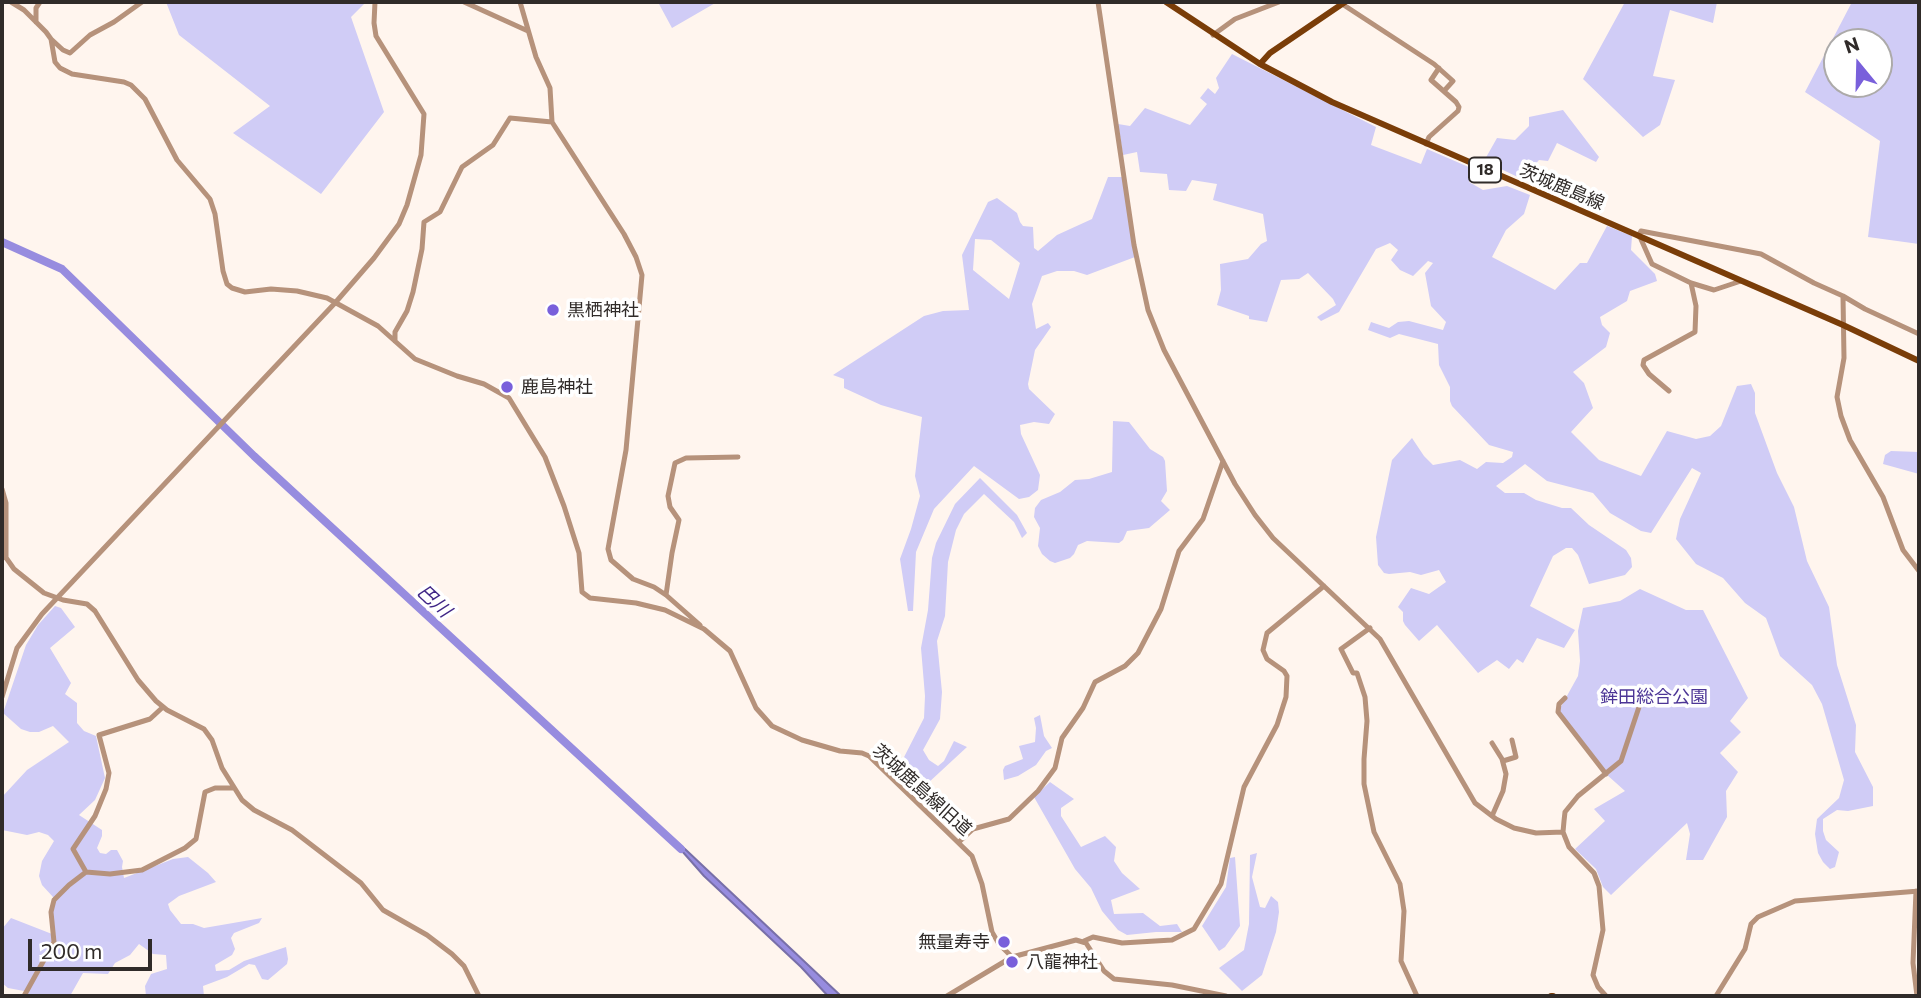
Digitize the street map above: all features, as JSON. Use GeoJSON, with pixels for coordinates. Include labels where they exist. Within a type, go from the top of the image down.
{"type":"FeatureCollection","features":[{"type":"Feature","properties":{"kind":"main road","name":"茨城鹿島線"},"geometry":{"type":"LineString","coordinates":[[1166,2],[1260,64],[1332,103],[1919,360]]}},
{"type":"Feature","properties":{"kind":"main road"},"geometry":{"type":"LineString","coordinates":[[1260,64],[1270,53],[1342,2]]}},
{"type":"Feature","properties":{"kind":"street","name":"茨城鹿島線旧道"},"geometry":{"type":"LineString","coordinates":[[11,2],[24,10],[51,39],[57,66],[66,72],[124,82],[145,99],[177,160],[210,199],[215,214],[220,263],[227,284],[245,292],[282,290],[327,298],[367,319],[415,359],[484,384],[499,391],[514,404],[545,457],[564,506],[581,562],[580,588],[585,596],[665,610],[704,629],[730,651],[756,708],[772,726],[802,740],[840,751],[866,754],[972,856],[994,937],[1012,957]]}},
{"type":"Feature","properties":{"kind":"street"},"geometry":{"type":"LineString","coordinates":[[36,22],[36,8],[40,2]]}},
{"type":"Feature","properties":{"kind":"street"},"geometry":{"type":"LineString","coordinates":[[51,39],[63,50],[70,52],[142,2]]}},
{"type":"Feature","properties":{"kind":"street"},"geometry":{"type":"LineString","coordinates":[[2,697],[17,648],[42,614],[335,303],[399,224],[415,181],[424,138],[424,114],[376,36],[374,2]]}},
{"type":"Feature","properties":{"kind":"street"},"geometry":{"type":"LineString","coordinates":[[464,2],[528,32]]}},
{"type":"Feature","properties":{"kind":"street"},"geometry":{"type":"LineString","coordinates":[[520,2],[536,57],[550,88],[552,122],[624,234],[642,275],[626,450],[608,549],[611,560],[633,579],[666,595],[704,629]]}},
{"type":"Feature","properties":{"kind":"street"},"geometry":{"type":"LineString","coordinates":[[1098,2],[1136,255],[1148,310],[1164,350],[1223,461],[1263,527],[1287,554],[1370,628],[1387,650],[1468,792],[1480,807],[1521,830],[1536,833],[1563,832]]}},
{"type":"Feature","properties":{"kind":"street"},"geometry":{"type":"LineString","coordinates":[[1213,35],[1235,19],[1279,2]]}},
{"type":"Feature","properties":{"kind":"street"},"geometry":{"type":"LineString","coordinates":[[1342,2],[1439,68],[1453,82],[1444,91]]}},
{"type":"Feature","properties":{"kind":"street"},"geometry":{"type":"LineString","coordinates":[[1426,144],[1429,137],[1459,110],[1457,102],[1430,78],[1439,68]]}},
{"type":"Feature","properties":{"kind":"street"},"geometry":{"type":"LineString","coordinates":[[395,341],[395,332],[411,300],[422,249],[424,222],[440,212],[462,167],[493,145],[510,118],[552,122]]}},
{"type":"Feature","properties":{"kind":"street"},"geometry":{"type":"LineString","coordinates":[[1741,281],[1714,290],[1691,283],[1652,264],[1639,236],[1641,231],[1753,251],[1919,334]]}},
{"type":"Feature","properties":{"kind":"street"},"geometry":{"type":"LineString","coordinates":[[1669,391],[1649,374],[1643,365],[1644,360],[1691,336],[1695,331],[1696,306],[1691,283]]}},
{"type":"Feature","properties":{"kind":"street"},"geometry":{"type":"LineString","coordinates":[[1843,296],[1844,358],[1837,397],[1844,426],[1883,497],[1905,555],[1919,571]]}},
{"type":"Feature","properties":{"kind":"street"},"geometry":{"type":"LineString","coordinates":[[666,595],[680,520],[670,507],[668,496],[675,463],[686,458],[738,457]]}},
{"type":"Feature","properties":{"kind":"street"},"geometry":{"type":"LineString","coordinates":[[959,842],[973,829],[1009,818],[1038,791],[1055,768],[1062,738],[1083,708],[1096,681],[1125,666],[1138,653],[1161,609],[1179,551],[1203,519],[1223,461]]}},
{"type":"Feature","properties":{"kind":"street"},"geometry":{"type":"LineString","coordinates":[[2,489],[6,503],[3,557],[14,569],[39,589],[58,598],[87,604],[95,611],[138,680],[163,707],[204,729],[212,740],[222,768],[242,800],[254,810],[284,825],[339,865],[363,885],[383,910],[427,935],[452,954],[464,966],[479,996]]}},
{"type":"Feature","properties":{"kind":"street"},"geometry":{"type":"LineString","coordinates":[[947,996],[1012,957],[1070,941],[1084,941],[1093,937],[1122,943],[1172,940],[1194,929],[1221,884],[1244,788],[1277,725],[1286,696],[1287,676],[1267,659],[1263,650],[1267,633],[1324,586]]}},
{"type":"Feature","properties":{"kind":"street"},"geometry":{"type":"LineString","coordinates":[[1370,628],[1341,649],[1353,673],[1357,673],[1364,693],[1367,721],[1363,769],[1368,805],[1377,839],[1400,884],[1404,907],[1401,961],[1417,996]]}},
{"type":"Feature","properties":{"kind":"street"},"geometry":{"type":"LineString","coordinates":[[1565,698],[1559,704],[1558,712],[1606,774]]}},
{"type":"Feature","properties":{"kind":"street"},"geometry":{"type":"LineString","coordinates":[[86,872],[73,849],[95,816],[106,789],[109,773],[99,735],[150,719],[163,707]]}},
{"type":"Feature","properties":{"kind":"street"},"geometry":{"type":"LineString","coordinates":[[1606,996],[1593,975],[1603,930],[1600,886],[1594,873],[1569,847],[1563,832],[1565,812],[1578,796],[1622,761],[1639,708]]}},
{"type":"Feature","properties":{"kind":"street"},"geometry":{"type":"LineString","coordinates":[[1503,761],[1516,757],[1512,740]]}},
{"type":"Feature","properties":{"kind":"street"},"geometry":{"type":"LineString","coordinates":[[1492,743],[1503,761],[1506,781],[1492,816]]}},
{"type":"Feature","properties":{"kind":"street"},"geometry":{"type":"LineString","coordinates":[[24,996],[54,942],[51,912],[54,900],[86,872],[110,874],[142,870],[185,848],[196,839],[205,792],[215,788],[233,788]]}},
{"type":"Feature","properties":{"kind":"street"},"geometry":{"type":"LineString","coordinates":[[1716,996],[1745,948],[1751,924],[1758,917],[1795,901],[1918,891],[1913,963],[1917,996]]}},
{"type":"Feature","properties":{"kind":"street"},"geometry":{"type":"LineString","coordinates":[[1084,941],[1104,971],[1114,979],[1172,985],[1226,996]]}},
{"type":"Feature","properties":{"kind":"green space"},"geometry":{"type":"Polygon","coordinates":[[[166,2],[366,2],[351,17],[384,112],[321,194],[233,133],[270,106],[179,35],[166,2]]]}},
{"type":"Feature","properties":{"kind":"green space"},"geometry":{"type":"Polygon","coordinates":[[[717,2],[672,28],[659,4],[717,2]]]}},
{"type":"Feature","properties":{"kind":"green space"},"geometry":{"type":"Polygon","coordinates":[[[1625,2],[1717,2],[1713,23],[1670,10],[1653,76],[1675,80],[1660,125],[1643,137],[1583,79],[1625,2]]]}},
{"type":"Feature","properties":{"kind":"green space"},"geometry":{"type":"Polygon","coordinates":[[[1852,2],[1919,2],[1919,244],[1868,237],[1880,141],[1805,92],[1823,58],[1823,98],[1893,98],[1893,28],[1838,28],[1852,2]]]}},
{"type":"Feature","properties":{"kind":"green space"},"geometry":{"type":"Polygon","coordinates":[[[1232,54],[1376,127],[1371,145],[1421,164],[1427,149],[1471,168],[1469,182],[1483,190],[1507,186],[1530,195],[1524,214],[1506,230],[1492,257],[1555,290],[1580,263],[1587,263],[1607,226],[1632,236],[1631,250],[1655,274],[1657,281],[1630,291],[1627,301],[1600,317],[1602,325],[1610,333],[1606,347],[1573,372],[1584,383],[1593,408],[1571,432],[1599,460],[1641,476],[1667,431],[1696,439],[1710,436],[1721,426],[1737,386],[1751,384],[1755,393],[1755,413],[1777,473],[1794,507],[1807,561],[1829,607],[1837,665],[1856,725],[1855,752],[1873,787],[1873,806],[1848,811],[1837,810],[1823,819],[1826,840],[1839,852],[1835,867],[1830,869],[1823,862],[1818,853],[1815,834],[1817,819],[1839,798],[1844,780],[1822,704],[1812,685],[1780,656],[1766,618],[1745,603],[1723,578],[1696,564],[1676,539],[1680,519],[1701,473],[1692,468],[1651,533],[1641,531],[1610,513],[1593,493],[1547,481],[1525,464],[1496,486],[1505,493],[1524,493],[1536,500],[1571,508],[1589,525],[1626,550],[1631,558],[1632,567],[1625,575],[1589,584],[1578,555],[1572,548],[1566,548],[1553,556],[1530,606],[1575,630],[1564,648],[1537,638],[1523,663],[1517,659],[1509,669],[1497,660],[1478,673],[1437,625],[1419,641],[1405,625],[1403,612],[1398,607],[1411,588],[1429,594],[1446,582],[1439,570],[1421,575],[1410,572],[1389,574],[1384,573],[1378,565],[1376,537],[1392,460],[1412,438],[1433,465],[1460,460],[1477,469],[1486,462],[1503,463],[1512,457],[1513,452],[1489,445],[1452,406],[1450,387],[1439,365],[1438,344],[1399,334],[1390,338],[1368,330],[1371,322],[1389,328],[1398,322],[1409,321],[1443,330],[1446,322],[1431,306],[1425,273],[1433,263],[1428,261],[1413,276],[1400,270],[1391,260],[1398,250],[1390,243],[1376,249],[1339,312],[1321,321],[1317,317],[1336,305],[1308,273],[1299,279],[1281,280],[1267,322],[1249,319],[1249,316],[1217,305],[1221,290],[1220,264],[1248,259],[1267,241],[1263,214],[1213,200],[1217,184],[1192,180],[1186,191],[1169,190],[1167,174],[1140,172],[1137,152],[1123,155],[1118,124],[1130,126],[1145,108],[1190,125],[1207,104],[1200,98],[1208,88],[1215,94],[1219,88],[1216,78],[1232,54]]]}},
{"type":"Feature","properties":{"kind":"green space"},"geometry":{"type":"Polygon","coordinates":[[[1563,110],[1599,157],[1596,162],[1557,143],[1548,161],[1539,160],[1522,179],[1484,161],[1497,138],[1515,140],[1529,126],[1529,117],[1563,110]]]}},
{"type":"Feature","properties":{"kind":"green space"},"geometry":{"type":"Polygon","coordinates":[[[1108,177],[1123,177],[1135,257],[1087,275],[1074,271],[1057,271],[1042,276],[1032,304],[1036,329],[1048,323],[1051,327],[1035,350],[1029,389],[1055,414],[1049,424],[1034,422],[1020,425],[1021,434],[1040,475],[1038,490],[1029,497],[1019,499],[974,466],[934,509],[916,552],[913,611],[908,611],[900,559],[920,496],[915,476],[922,417],[881,405],[844,388],[844,379],[833,375],[924,316],[943,311],[969,310],[962,255],[988,202],[997,198],[1017,213],[1023,226],[1033,227],[1034,248],[1038,251],[1057,235],[1092,219],[1108,177]],[[975,239],[973,270],[1009,299],[1020,263],[991,240],[975,239]]]}},
{"type":"Feature","properties":{"kind":"green space"},"geometry":{"type":"Polygon","coordinates":[[[1113,421],[1129,422],[1150,449],[1163,457],[1167,491],[1161,501],[1170,510],[1149,528],[1127,531],[1119,543],[1087,541],[1078,545],[1070,558],[1055,563],[1050,561],[1038,546],[1040,528],[1034,517],[1035,508],[1041,500],[1060,492],[1075,480],[1112,472],[1113,421]]]}},
{"type":"Feature","properties":{"kind":"green space"},"geometry":{"type":"Polygon","coordinates":[[[1891,451],[1919,452],[1919,474],[1883,464],[1885,455],[1891,451]]]}},
{"type":"Feature","properties":{"kind":"green space"},"geometry":{"type":"Polygon","coordinates":[[[980,478],[1017,515],[1027,533],[1022,538],[1014,522],[984,494],[964,514],[956,530],[948,562],[945,616],[937,641],[942,692],[940,719],[923,750],[929,760],[938,766],[944,761],[954,741],[967,747],[927,784],[912,779],[901,763],[924,718],[921,648],[928,610],[932,558],[936,543],[955,504],[980,478]]]}},
{"type":"Feature","properties":{"kind":"green space","name":"鉾田総合公園"},"geometry":{"type":"Polygon","coordinates":[[[1640,589],[1686,610],[1703,610],[1748,698],[1730,721],[1741,732],[1720,753],[1738,772],[1726,791],[1727,817],[1703,860],[1686,860],[1690,834],[1687,823],[1611,895],[1603,887],[1596,869],[1575,849],[1605,821],[1594,809],[1625,791],[1606,774],[1558,712],[1578,676],[1578,631],[1583,608],[1620,601],[1640,589]]]}},
{"type":"Feature","properties":{"kind":"green space"},"geometry":{"type":"Polygon","coordinates":[[[55,606],[61,608],[75,627],[50,648],[71,683],[65,694],[77,703],[77,723],[84,731],[96,736],[105,778],[95,800],[79,815],[102,830],[97,848],[100,853],[106,854],[117,850],[123,861],[124,878],[173,859],[188,857],[216,882],[179,896],[168,904],[170,910],[181,924],[204,928],[262,918],[259,923],[234,933],[231,938],[235,949],[232,955],[215,965],[216,971],[229,970],[244,961],[286,947],[287,964],[268,980],[262,979],[255,965],[249,964],[227,977],[203,986],[204,996],[146,996],[145,986],[151,974],[167,969],[166,955],[153,954],[139,944],[130,955],[115,963],[108,974],[83,973],[70,996],[23,996],[24,991],[8,988],[2,983],[2,929],[11,918],[52,934],[53,897],[42,885],[39,876],[42,861],[54,841],[39,832],[27,835],[2,830],[2,797],[27,770],[69,742],[53,726],[39,732],[30,732],[21,729],[3,713],[26,645],[38,625],[55,606]]]}},
{"type":"Feature","properties":{"kind":"green space"},"geometry":{"type":"Polygon","coordinates":[[[1040,715],[1044,736],[1052,748],[1046,751],[1036,765],[1018,776],[1004,780],[1005,766],[1023,759],[1019,746],[1035,742],[1034,718],[1040,715]]]}},
{"type":"Feature","properties":{"kind":"green space"},"geometry":{"type":"Polygon","coordinates":[[[1050,782],[1074,799],[1061,808],[1061,816],[1081,847],[1105,836],[1116,847],[1114,861],[1122,873],[1140,889],[1111,900],[1114,914],[1143,913],[1160,926],[1177,924],[1182,932],[1127,935],[1118,930],[1102,911],[1091,888],[1075,869],[1034,797],[1050,782]]]}},
{"type":"Feature","properties":{"kind":"green space"},"geometry":{"type":"Polygon","coordinates":[[[1257,853],[1252,877],[1260,907],[1265,908],[1271,896],[1278,902],[1279,912],[1276,932],[1262,975],[1242,991],[1219,968],[1244,950],[1249,924],[1250,855],[1257,853]]]}},
{"type":"Feature","properties":{"kind":"green space"},"geometry":{"type":"Polygon","coordinates":[[[1235,857],[1240,926],[1219,951],[1202,926],[1226,887],[1230,858],[1235,857]]]}},
{"type":"Feature","properties":{"kind":"shaded area"},"geometry":{"type":"Polygon","coordinates":[[[667,834],[841,996],[828,996],[704,876],[667,834]]]}},
{"type":"Feature","properties":{"kind":"waterway","name":"巴川"},"geometry":{"type":"LineString","coordinates":[[2,242],[62,269],[254,456],[681,849]]}},
{"type":"Feature","properties":{"kind":"place","name":"黒栖神社"},"geometry":{"type":"Point","coordinates":[553,310]}},
{"type":"Feature","properties":{"kind":"place","name":"鹿島神社"},"geometry":{"type":"Point","coordinates":[507,387]}},
{"type":"Feature","properties":{"kind":"place","name":"無量寿寺"},"geometry":{"type":"Point","coordinates":[1004,942]}},
{"type":"Feature","properties":{"kind":"place","name":"八龍神社"},"geometry":{"type":"Point","coordinates":[1012,962]}}]}
